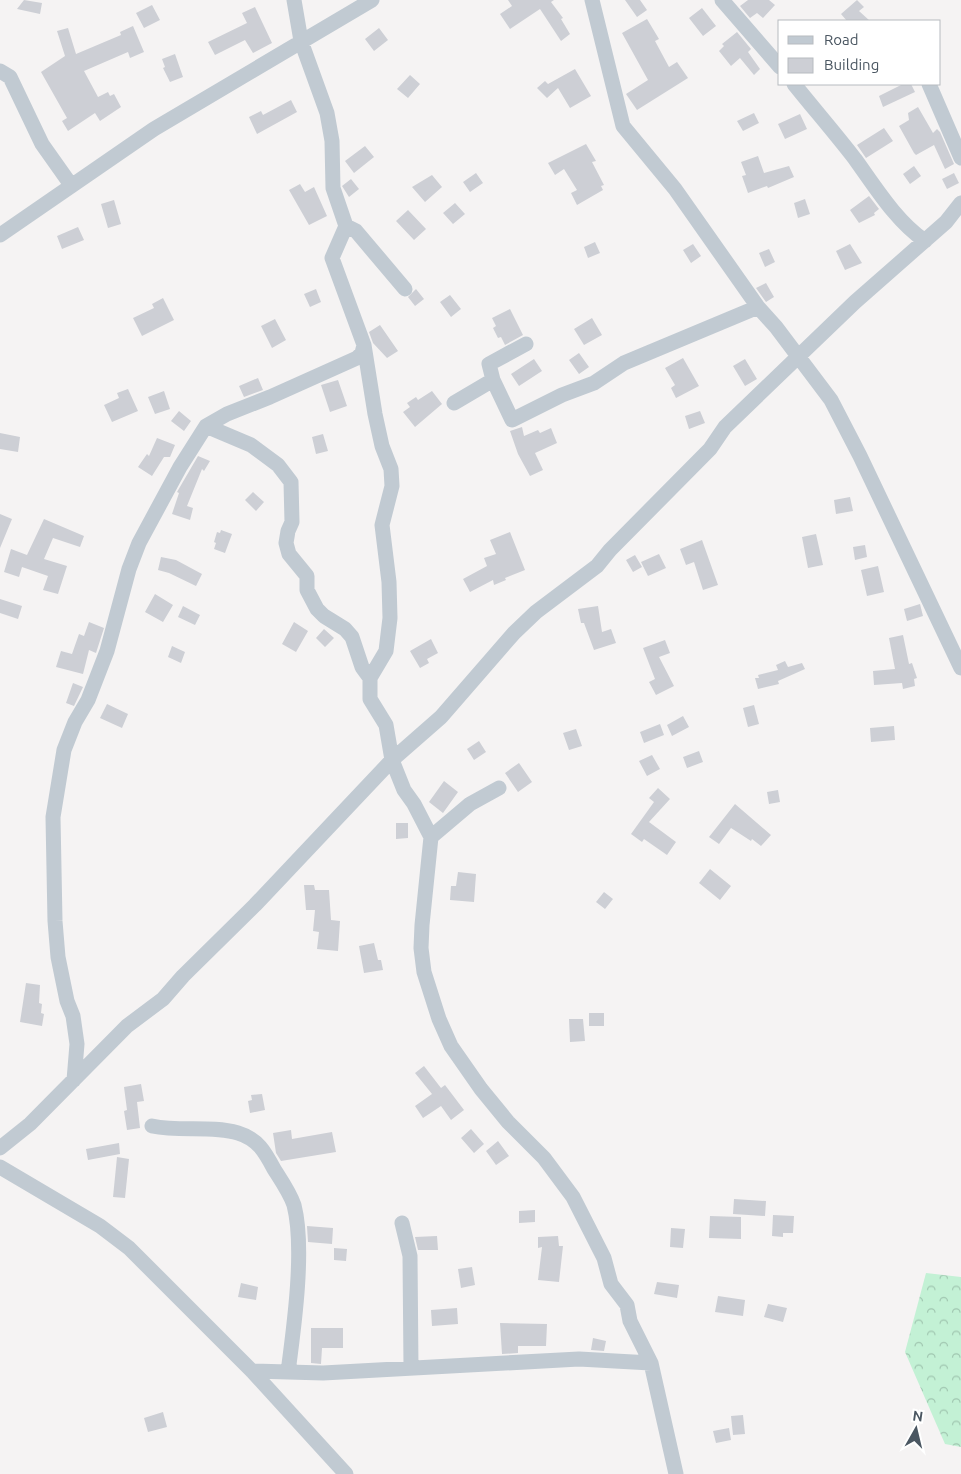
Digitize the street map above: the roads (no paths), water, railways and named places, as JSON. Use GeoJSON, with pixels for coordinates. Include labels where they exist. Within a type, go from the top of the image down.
{"type":"FeatureCollection","features":[{"type":"Feature","properties":{"kind":"street"},"geometry":{"type":"LineString","coordinates":[[294,0],[301,42],[327,113],[332,141],[334,188],[346,226],[332,258],[364,345],[375,414],[382,446],[391,469],[392,486],[382,525],[389,582],[388,638],[386,651],[370,678],[370,699],[386,725],[392,760],[404,790],[414,804],[431,837],[421,948],[424,972],[451,1046],[481,1089],[508,1122],[544,1158],[574,1196],[604,1258],[611,1284],[627,1305],[630,1321],[651,1363],[676,1474]]}},
{"type":"Feature","properties":{"kind":"street"},"geometry":{"type":"LineString","coordinates":[[0,235],[154,129],[372,0]]}},
{"type":"Feature","properties":{"kind":"street"},"geometry":{"type":"LineString","coordinates":[[592,0],[623,126],[675,189],[758,308],[799,357],[831,400],[961,668]]}},
{"type":"Feature","properties":{"kind":"street"},"geometry":{"type":"LineString","coordinates":[[722,0],[778,65]]}},
{"type":"Feature","properties":{"kind":"street"},"geometry":{"type":"LineString","coordinates":[[0,71],[10,77],[42,144],[71,185]]}},
{"type":"Feature","properties":{"kind":"street"},"geometry":{"type":"LineString","coordinates":[[795,85],[899,218],[912,232],[925,241]]}},
{"type":"Feature","properties":{"kind":"street"},"geometry":{"type":"LineString","coordinates":[[929,85],[961,158]]}},
{"type":"Feature","properties":{"kind":"street"},"geometry":{"type":"LineString","coordinates":[[0,1148],[30,1124],[127,1026],[163,999],[392,760],[441,717],[514,633],[536,612],[597,566],[610,550],[710,449],[725,427],[855,302],[946,222],[961,203]]}},
{"type":"Feature","properties":{"kind":"street"},"geometry":{"type":"LineString","coordinates":[[346,226],[356,231],[405,289]]}},
{"type":"Feature","properties":{"kind":"street"},"geometry":{"type":"LineString","coordinates":[[526,344],[488,364],[493,380],[512,420],[562,395],[594,383],[624,363],[758,308]]}},
{"type":"Feature","properties":{"kind":"street"},"geometry":{"type":"LineString","coordinates":[[74,1080],[77,1044],[75,1027],[58,957],[55,921],[53,817],[64,750],[88,700],[108,651],[129,569],[139,543],[176,475],[206,426],[227,414],[270,398],[357,358],[362,353],[364,345]]}},
{"type":"Feature","properties":{"kind":"street"},"geometry":{"type":"LineString","coordinates":[[454,403],[493,380]]}},
{"type":"Feature","properties":{"kind":"street"},"geometry":{"type":"LineString","coordinates":[[206,426],[251,445],[278,465],[291,482],[292,522],[286,543],[290,554],[307,576],[307,590],[317,609],[324,616],[345,629],[352,638],[362,668],[370,678]]}},
{"type":"Feature","properties":{"kind":"street"},"geometry":{"type":"LineString","coordinates":[[431,837],[470,804],[500,788]]}},
{"type":"Feature","properties":{"kind":"street"},"geometry":{"type":"LineString","coordinates":[[152,1126],[173,1130],[190,1128],[239,1133],[260,1144],[282,1182],[294,1204],[298,1250],[288,1372]]}},
{"type":"Feature","properties":{"kind":"street"},"geometry":{"type":"LineString","coordinates":[[0,1167],[93,1222],[128,1248],[252,1372],[346,1474]]}},
{"type":"Feature","properties":{"kind":"street"},"geometry":{"type":"LineString","coordinates":[[402,1223],[410,1256],[410,1367]]}},
{"type":"Feature","properties":{"kind":"street"},"geometry":{"type":"LineString","coordinates":[[252,1372],[324,1373],[579,1359],[651,1363]]}}]}
